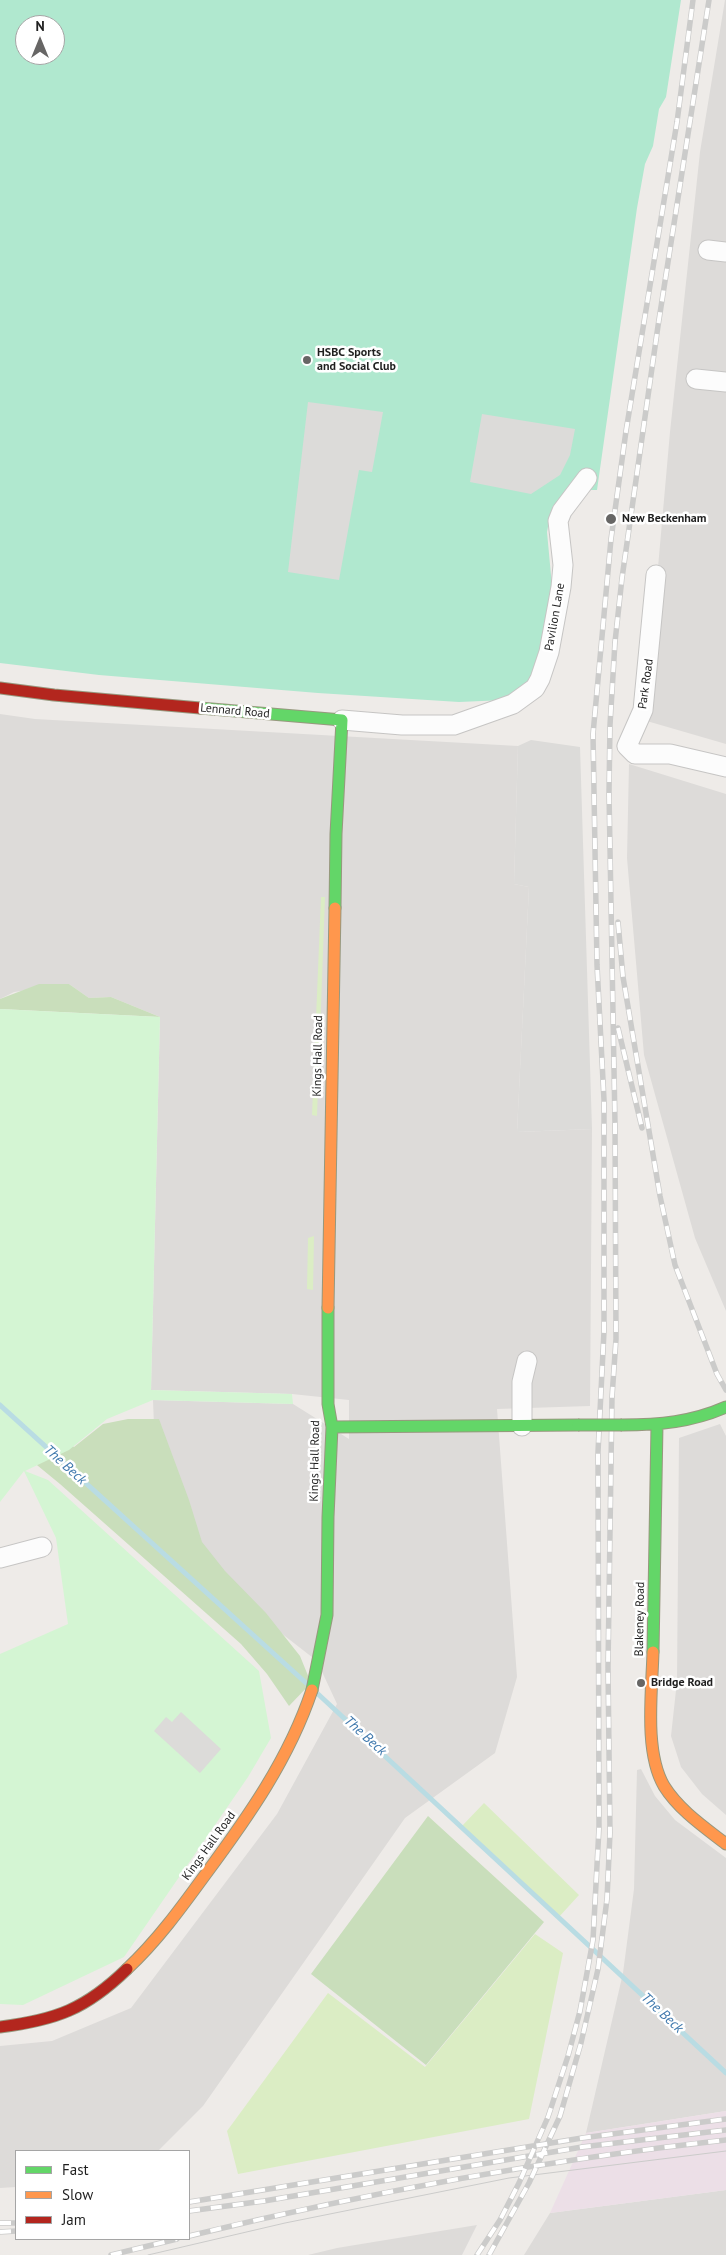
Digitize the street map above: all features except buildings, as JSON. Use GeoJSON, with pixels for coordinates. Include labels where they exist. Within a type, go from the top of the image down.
{"type":"FeatureCollection","features":[{"type":"Feature","properties":{"kind":"street"},"geometry":{"type":"LineString","coordinates":[[696,379],[726,382]]}},
{"type":"Feature","properties":{"kind":"street","name":"Pavilion Lane"},"geometry":{"type":"LineString","coordinates":[[469,721],[513,704],[534,688],[540,679],[549,652],[561,587],[563,565],[558,537],[558,521],[562,511],[587,478]]}},
{"type":"Feature","properties":{"kind":"street","name":"Park Road"},"geometry":{"type":"LineString","coordinates":[[656,575],[643,710],[628,746],[635,754],[670,754],[726,767]]}},
{"type":"Feature","properties":{"kind":"street","name":"Lennard Road"},"geometry":{"type":"LineString","coordinates":[[0,688],[54,695],[342,720],[436,726],[469,721]]}},
{"type":"Feature","properties":{"kind":"street","name":"Kings Hall Road"},"geometry":{"type":"LineString","coordinates":[[0,2027],[38,2022],[74,2010],[108,1988],[143,1954],[172,1919],[252,1811],[279,1765],[304,1712],[314,1682],[327,1615],[328,1517],[332,1427],[328,1404],[328,1298],[336,834],[342,720]]}},
{"type":"Feature","properties":{"kind":"street"},"geometry":{"type":"LineString","coordinates":[[522,1426],[522,1382],[527,1361]]}},
{"type":"Feature","properties":{"kind":"street"},"geometry":{"type":"LineString","coordinates":[[332,1427],[657,1425],[696,1419],[725,1408]]}},
{"type":"Feature","properties":{"kind":"street","name":"Blakeney Road"},"geometry":{"type":"LineString","coordinates":[[657,1425],[653,1743],[659,1776],[678,1805],[726,1844]]}},
{"type":"Feature","properties":{"kind":"street"},"geometry":{"type":"LineString","coordinates":[[0,1558],[42,1547]]}},
{"type":"Feature","properties":{"kind":"shaded area"},"geometry":{"type":"Polygon","coordinates":[[[725,0],[726,744],[633,717],[652,635],[670,432],[700,152],[725,0]]]}},
{"type":"Feature","properties":{"kind":"shaded area"},"geometry":{"type":"Polygon","coordinates":[[[308,402],[383,412],[372,472],[359,470],[339,580],[288,572],[308,402]]]}},
{"type":"Feature","properties":{"kind":"shaded area"},"geometry":{"type":"Polygon","coordinates":[[[482,414],[575,429],[570,455],[560,475],[531,494],[470,482],[482,414]]]}},
{"type":"Feature","properties":{"kind":"shaded area"},"geometry":{"type":"Polygon","coordinates":[[[0,714],[35,719],[518,746],[514,884],[529,887],[517,1132],[592,1129],[590,1406],[497,1409],[517,1677],[495,1753],[405,1818],[203,2106],[159,2150],[15,2150],[15,2187],[0,2188],[0,2046],[52,2041],[131,2008],[277,1814],[337,1704],[317,1661],[254,1612],[158,1527],[153,1400],[293,1404],[349,1439],[349,1400],[292,1394],[151,1390],[160,1017],[111,997],[89,998],[69,984],[14,992],[0,999],[0,714]]]}},
{"type":"Feature","properties":{"kind":"shaded area"},"geometry":{"type":"Polygon","coordinates":[[[531,740],[580,747],[592,1129],[517,1132],[529,887],[514,884],[518,746],[531,740]]]}},
{"type":"Feature","properties":{"kind":"shaded area"},"geometry":{"type":"Polygon","coordinates":[[[629,764],[726,794],[726,1311],[695,1238],[644,1055],[627,858],[629,764]]]}},
{"type":"Feature","properties":{"kind":"shaded area"},"geometry":{"type":"Polygon","coordinates":[[[720,1424],[726,1436],[726,1815],[702,1794],[681,1767],[671,1736],[677,1681],[679,1438],[720,1424]]]}},
{"type":"Feature","properties":{"kind":"shaded area"},"geometry":{"type":"Polygon","coordinates":[[[181,1712],[221,1749],[200,1773],[154,1731],[166,1717],[172,1722],[181,1712]]]}},
{"type":"Feature","properties":{"kind":"shaded area"},"geometry":{"type":"Polygon","coordinates":[[[641,1769],[655,1796],[675,1820],[726,1858],[726,2111],[586,2133],[623,1973],[634,1889],[637,1770],[641,1769]]]}},
{"type":"Feature","properties":{"kind":"shaded area"},"geometry":{"type":"Polygon","coordinates":[[[726,2111],[726,2190],[550,2213],[586,2133],[726,2111]]]}},
{"type":"Feature","properties":{"kind":"shaded area"},"geometry":{"type":"Polygon","coordinates":[[[726,2190],[726,2255],[524,2255],[550,2213],[726,2190]]]}},
{"type":"Feature","properties":{"kind":"shaded area"},"geometry":{"type":"Polygon","coordinates":[[[477,2225],[462,2255],[308,2255],[337,2248],[477,2225]]]}},
{"type":"Feature","properties":{"kind":"green space","name":"HSBC Sports and Social Club"},"geometry":{"type":"Polygon","coordinates":[[[0,0],[681,0],[666,97],[659,109],[653,146],[645,164],[637,208],[597,490],[570,490],[553,506],[547,532],[552,586],[543,647],[532,679],[505,700],[459,702],[318,693],[99,675],[0,663],[0,0]]]}},
{"type":"Feature","properties":{"kind":"green space"},"geometry":{"type":"Polygon","coordinates":[[[321,897],[325,897],[317,1116],[312,1115],[321,897]]]}},
{"type":"Feature","properties":{"kind":"green space"},"geometry":{"type":"Polygon","coordinates":[[[39,984],[69,984],[89,998],[111,997],[160,1017],[0,1009],[0,999],[39,984]]]}},
{"type":"Feature","properties":{"kind":"green space"},"geometry":{"type":"Polygon","coordinates":[[[0,1009],[160,1017],[151,1390],[292,1394],[293,1404],[153,1400],[107,1419],[69,1450],[25,1471],[48,1480],[259,1671],[271,1738],[248,1777],[124,1957],[23,2005],[0,2004],[0,1654],[68,1624],[56,1538],[24,1471],[0,1502],[0,1009]]]}},
{"type":"Feature","properties":{"kind":"green space"},"geometry":{"type":"Polygon","coordinates":[[[314,1236],[313,1290],[307,1289],[308,1238],[314,1236]]]}},
{"type":"Feature","properties":{"kind":"green space"},"geometry":{"type":"Polygon","coordinates":[[[0,1384],[74,1447],[103,1424],[128,1419],[159,1419],[189,1500],[202,1542],[225,1571],[266,1613],[300,1656],[311,1683],[289,1706],[267,1674],[241,1644],[60,1484],[15,1447],[0,1384]]]}},
{"type":"Feature","properties":{"kind":"green space"},"geometry":{"type":"Polygon","coordinates":[[[484,1803],[579,1895],[558,1918],[462,1826],[484,1803]]]}},
{"type":"Feature","properties":{"kind":"green space"},"geometry":{"type":"Polygon","coordinates":[[[428,1816],[544,1922],[426,2065],[311,1974],[428,1816]]]}},
{"type":"Feature","properties":{"kind":"green space"},"geometry":{"type":"Polygon","coordinates":[[[535,1934],[563,1953],[529,2119],[238,2174],[227,2131],[328,1993],[425,2067],[535,1934]]]}},
{"type":"Feature","properties":{"kind":"waterway","name":"The Beck"},"geometry":{"type":"LineString","coordinates":[[0,1405],[306,1683]]}},
{"type":"Feature","properties":{"kind":"waterway","name":"The Beck"},"geometry":{"type":"LineString","coordinates":[[318,1694],[726,2073]]}},
{"type":"Feature","properties":{"kind":"tram line"},"geometry":{"type":"LineString","coordinates":[[148,2255],[285,2223],[509,2178],[726,2151]]}},
{"type":"Feature","properties":{"kind":"railway"},"geometry":{"type":"LineString","coordinates":[[477,2255],[500,2220],[519,2183],[548,2117],[568,2056],[580,2011],[593,1940],[599,1828],[598,1452],[604,1331],[604,1100],[597,965],[593,734],[611,539],[626,431],[677,122],[693,0]]}},
{"type":"Feature","properties":{"kind":"railway"},"geometry":{"type":"LineString","coordinates":[[489,2255],[529,2183],[560,2116],[581,2043],[598,1969],[607,1899],[610,1833],[608,1667],[612,1397],[616,1339],[615,1124],[609,793],[610,725],[615,642],[622,578],[658,326],[709,0]]}},
{"type":"Feature","properties":{"kind":"railway"},"geometry":{"type":"LineString","coordinates":[[618,922],[623,977],[660,1196],[675,1265],[717,1374],[726,1390]]}},
{"type":"Feature","properties":{"kind":"railway"},"geometry":{"type":"LineString","coordinates":[[618,1028],[642,1128]]}},
{"type":"Feature","properties":{"kind":"railway"},"geometry":{"type":"LineString","coordinates":[[190,2202],[582,2138],[726,2119]]}},
{"type":"Feature","properties":{"kind":"railway"},"geometry":{"type":"LineString","coordinates":[[190,2211],[264,2201],[582,2147],[726,2130]]}},
{"type":"Feature","properties":{"kind":"railway"},"geometry":{"type":"LineString","coordinates":[[190,2236],[255,2220],[456,2179],[591,2157],[726,2140]]}},
{"type":"Feature","properties":{"kind":"railway"},"geometry":{"type":"LineString","coordinates":[[0,2223],[15,2223]]}},
{"type":"Feature","properties":{"kind":"railway"},"geometry":{"type":"LineString","coordinates":[[0,2232],[15,2231]]}},
{"type":"Feature","properties":{"kind":"railway"},"geometry":{"type":"LineString","coordinates":[[111,2255],[173,2240]]}},
{"type":"Feature","properties":{"kind":"traffic: fast"},"geometry":{"type":"LineString","coordinates":[[200,708],[342,720],[336,834],[335,908]]}},
{"type":"Feature","properties":{"kind":"traffic: fast"},"geometry":{"type":"LineString","coordinates":[[312,1690],[327,1615],[328,1517],[332,1427],[328,1404],[328,1308]]}},
{"type":"Feature","properties":{"kind":"traffic: fast"},"geometry":{"type":"LineString","coordinates":[[622,1425],[675,1422],[701,1416],[726,1407]]}},
{"type":"Feature","properties":{"kind":"traffic: fast"},"geometry":{"type":"LineString","coordinates":[[332,1427],[578,1425]]}},
{"type":"Feature","properties":{"kind":"traffic: fast"},"geometry":{"type":"LineString","coordinates":[[578,1425],[622,1425]]}},
{"type":"Feature","properties":{"kind":"traffic: fast"},"geometry":{"type":"LineString","coordinates":[[653,1652],[657,1425]]}},
{"type":"Feature","properties":{"kind":"traffic: slow"},"geometry":{"type":"LineString","coordinates":[[328,1308],[335,908]]}},
{"type":"Feature","properties":{"kind":"traffic: slow"},"geometry":{"type":"LineString","coordinates":[[653,1652],[651,1739],[658,1772],[664,1786],[677,1803],[692,1818],[726,1844]]}},
{"type":"Feature","properties":{"kind":"traffic: slow"},"geometry":{"type":"LineString","coordinates":[[127,1969],[159,1936],[178,1912],[252,1809],[292,1740],[312,1690]]}},
{"type":"Feature","properties":{"kind":"traffic: jam"},"geometry":{"type":"LineString","coordinates":[[0,688],[54,695],[200,708]]}},
{"type":"Feature","properties":{"kind":"traffic: jam"},"geometry":{"type":"LineString","coordinates":[[0,2027],[38,2021],[69,2010],[98,1994],[127,1969]]}},
{"type":"Feature","properties":{"kind":"place","name":"HSBC Sports and Social Club"},"geometry":{"type":"Point","coordinates":[307,360]}},
{"type":"Feature","properties":{"kind":"place","name":"New Beckenham"},"geometry":{"type":"Point","coordinates":[611,519]}},
{"type":"Feature","properties":{"kind":"place","name":"Bridge Road"},"geometry":{"type":"Point","coordinates":[641,1683]}}]}
